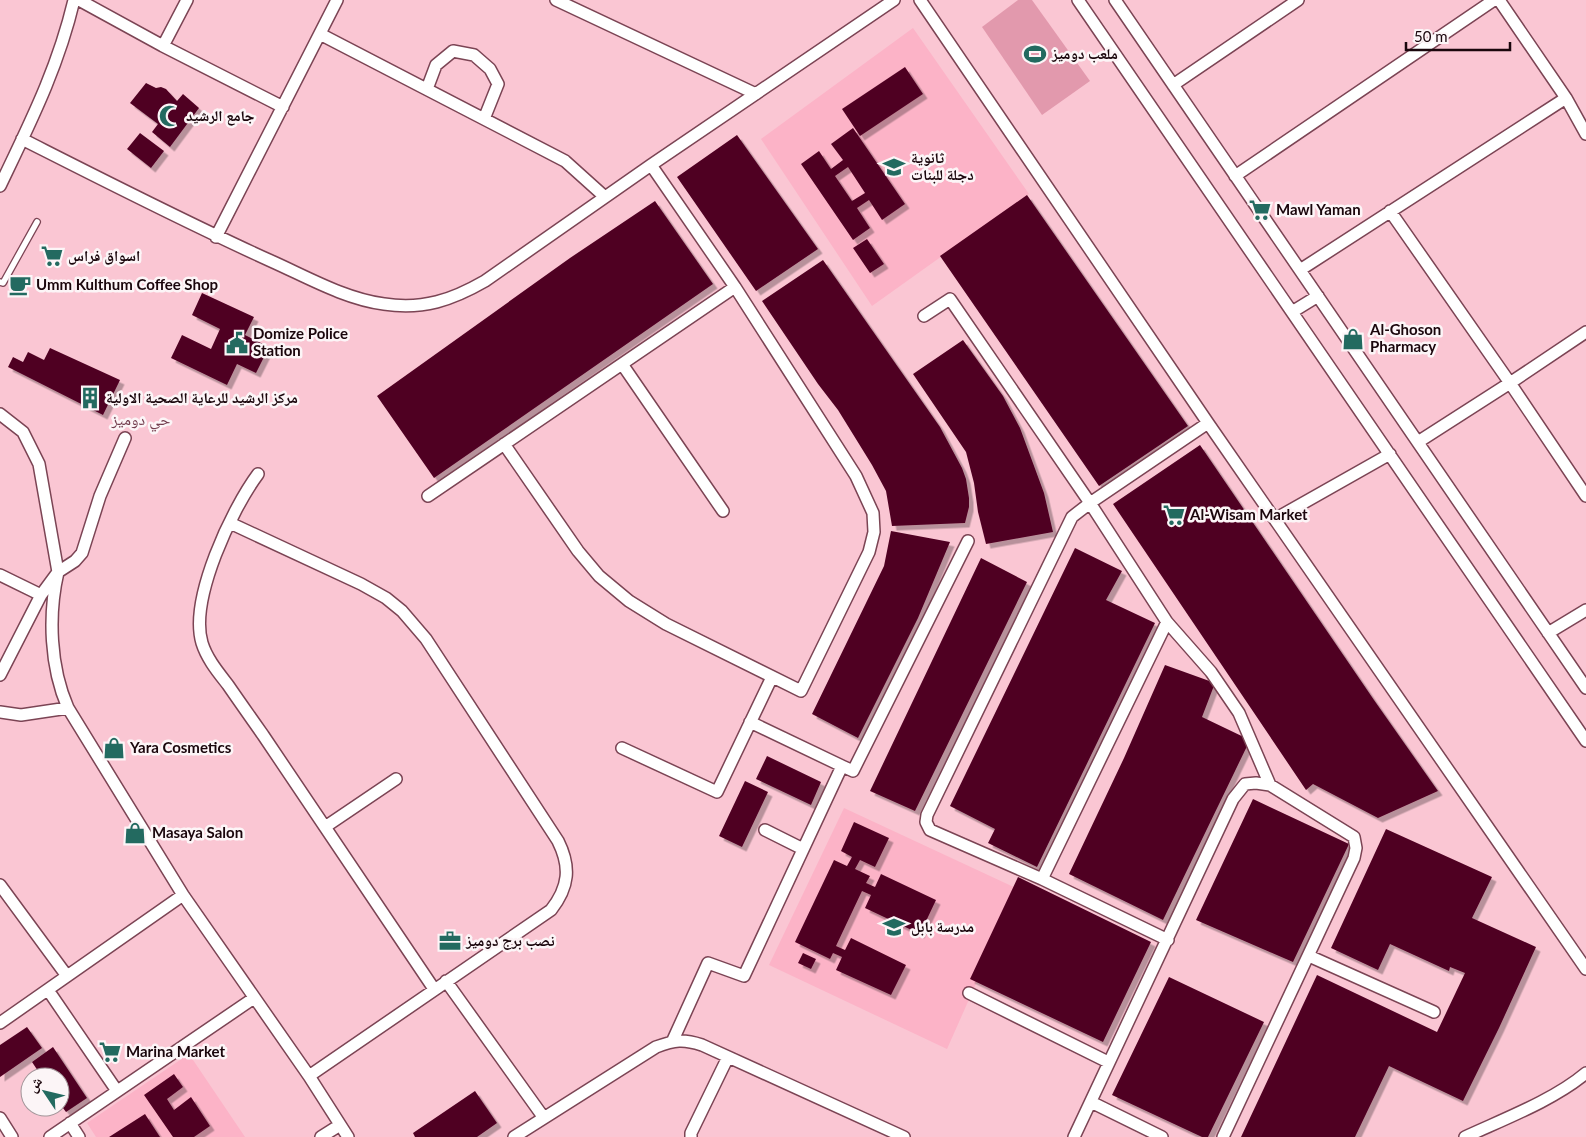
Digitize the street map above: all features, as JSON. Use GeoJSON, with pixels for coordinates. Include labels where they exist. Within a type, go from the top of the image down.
{"type":"FeatureCollection","features":[{"type":"Feature","properties":{"kind":"street"},"geometry":{"type":"LineString","coordinates":[[0,186],[55,67],[74,0]]}},
{"type":"Feature","properties":{"kind":"street"},"geometry":{"type":"LineString","coordinates":[[79,0],[163,46],[283,107]]}},
{"type":"Feature","properties":{"kind":"street"},"geometry":{"type":"LineString","coordinates":[[163,46],[187,0]]}},
{"type":"Feature","properties":{"kind":"street"},"geometry":{"type":"LineString","coordinates":[[216,237],[337,0]]}},
{"type":"Feature","properties":{"kind":"street"},"geometry":{"type":"LineString","coordinates":[[22,139],[216,237],[353,296],[384,304],[425,305],[444,301],[485,281],[651,165],[894,0]]}},
{"type":"Feature","properties":{"kind":"street"},"geometry":{"type":"LineString","coordinates":[[920,0],[1208,423],[1586,970]]}},
{"type":"Feature","properties":{"kind":"street"},"geometry":{"type":"LineString","coordinates":[[1078,0],[1586,741]]}},
{"type":"Feature","properties":{"kind":"street"},"geometry":{"type":"LineString","coordinates":[[1173,85],[1298,0]]}},
{"type":"Feature","properties":{"kind":"street"},"geometry":{"type":"LineString","coordinates":[[1236,176],[1494,0]]}},
{"type":"Feature","properties":{"kind":"street"},"geometry":{"type":"LineString","coordinates":[[1499,0],[1566,98],[1586,134]]}},
{"type":"Feature","properties":{"kind":"street"},"geometry":{"type":"LineString","coordinates":[[562,1],[756,94]]}},
{"type":"Feature","properties":{"kind":"street"},"geometry":{"type":"LineString","coordinates":[[1117,1],[1586,688]]}},
{"type":"Feature","properties":{"kind":"street"},"geometry":{"type":"LineString","coordinates":[[320,34],[565,161],[605,197]]}},
{"type":"Feature","properties":{"kind":"street"},"geometry":{"type":"LineString","coordinates":[[427,89],[436,65],[453,51],[474,55],[490,68],[498,84],[484,119]]}},
{"type":"Feature","properties":{"kind":"street"},"geometry":{"type":"LineString","coordinates":[[1300,270],[1566,98]]}},
{"type":"Feature","properties":{"kind":"street"},"geometry":{"type":"LineString","coordinates":[[504,444],[578,551],[599,576],[629,601],[666,624],[801,691],[869,552],[874,532],[873,513],[856,476],[735,287],[651,165]]}},
{"type":"Feature","properties":{"kind":"street"},"geometry":{"type":"LineString","coordinates":[[1390,211],[1586,496]]}},
{"type":"Feature","properties":{"kind":"street"},"geometry":{"type":"LineString","coordinates":[[428,496],[735,287]]}},
{"type":"Feature","properties":{"kind":"street"},"geometry":{"type":"LineString","coordinates":[[1292,312],[1318,296]]}},
{"type":"Feature","properties":{"kind":"street"},"geometry":{"type":"LineString","coordinates":[[924,316],[950,299],[1090,503],[1167,622],[1211,672],[1239,713],[1270,785]]}},
{"type":"Feature","properties":{"kind":"street"},"geometry":{"type":"LineString","coordinates":[[1418,442],[1510,384],[1586,332]]}},
{"type":"Feature","properties":{"kind":"street"},"geometry":{"type":"LineString","coordinates":[[622,364],[722,511]]}},
{"type":"Feature","properties":{"kind":"street"},"geometry":{"type":"LineString","coordinates":[[0,414],[23,432],[39,464],[58,572],[52,610],[57,677],[68,708],[183,895],[348,1137]]}},
{"type":"Feature","properties":{"kind":"street"},"geometry":{"type":"LineString","coordinates":[[1168,940],[1042,879],[930,830],[926,822],[926,815],[1072,517],[1208,423]]}},
{"type":"Feature","properties":{"kind":"street"},"geometry":{"type":"LineString","coordinates":[[0,675],[41,595],[58,572],[75,561],[82,553],[100,496],[125,438]]}},
{"type":"Feature","properties":{"kind":"street"},"geometry":{"type":"LineString","coordinates":[[1275,519],[1390,454]]}},
{"type":"Feature","properties":{"kind":"street"},"geometry":{"type":"LineString","coordinates":[[258,474],[247,489],[230,523],[207,580],[200,622],[202,643],[212,663],[251,717],[434,988]]}},
{"type":"Feature","properties":{"kind":"street"},"geometry":{"type":"LineString","coordinates":[[230,523],[361,584],[386,598],[402,612],[426,639],[562,850],[567,868],[559,899],[550,910],[518,934],[434,988],[308,1076]]}},
{"type":"Feature","properties":{"kind":"street"},"geometry":{"type":"LineString","coordinates":[[750,722],[853,771],[968,541]]}},
{"type":"Feature","properties":{"kind":"street"},"geometry":{"type":"LineString","coordinates":[[0,575],[41,595]]}},
{"type":"Feature","properties":{"kind":"street"},"geometry":{"type":"LineString","coordinates":[[1548,633],[1586,610]]}},
{"type":"Feature","properties":{"kind":"street"},"geometry":{"type":"LineString","coordinates":[[1042,879],[1167,622]]}},
{"type":"Feature","properties":{"kind":"street"},"geometry":{"type":"LineString","coordinates":[[622,748],[717,792],[772,677]]}},
{"type":"Feature","properties":{"kind":"street"},"geometry":{"type":"LineString","coordinates":[[0,712],[21,715],[68,708]]}},
{"type":"Feature","properties":{"kind":"street"},"geometry":{"type":"LineString","coordinates":[[673,1040],[708,963],[744,976],[842,766]]}},
{"type":"Feature","properties":{"kind":"street"},"geometry":{"type":"LineString","coordinates":[[325,827],[396,779]]}},
{"type":"Feature","properties":{"kind":"street"},"geometry":{"type":"LineString","coordinates":[[1074,1137],[1234,799],[1245,784],[1256,783],[1270,785],[1354,837],[1356,848],[1354,858],[1309,956],[1223,1137]]}},
{"type":"Feature","properties":{"kind":"street"},"geometry":{"type":"LineString","coordinates":[[765,830],[803,849]]}},
{"type":"Feature","properties":{"kind":"street"},"geometry":{"type":"LineString","coordinates":[[0,885],[67,976]]}},
{"type":"Feature","properties":{"kind":"street"},"geometry":{"type":"LineString","coordinates":[[0,1023],[183,895]]}},
{"type":"Feature","properties":{"kind":"street"},"geometry":{"type":"LineString","coordinates":[[1309,956],[1434,1012]]}},
{"type":"Feature","properties":{"kind":"street"},"geometry":{"type":"LineString","coordinates":[[446,981],[544,1118]]}},
{"type":"Feature","properties":{"kind":"street"},"geometry":{"type":"LineString","coordinates":[[48,990],[117,1092]]}},
{"type":"Feature","properties":{"kind":"street"},"geometry":{"type":"LineString","coordinates":[[969,993],[1108,1062]]}},
{"type":"Feature","properties":{"kind":"street"},"geometry":{"type":"LineString","coordinates":[[50,1137],[254,998]]}},
{"type":"Feature","properties":{"kind":"street"},"geometry":{"type":"LineString","coordinates":[[514,1137],[531,1133],[544,1118],[656,1047],[673,1040],[689,1041],[728,1057],[904,1137]]}},
{"type":"Feature","properties":{"kind":"street"},"geometry":{"type":"LineString","coordinates":[[692,1137],[691,1133],[728,1057]]}},
{"type":"Feature","properties":{"kind":"street"},"geometry":{"type":"LineString","coordinates":[[1465,1137],[1552,1095],[1586,1073]]}},
{"type":"Feature","properties":{"kind":"street"},"geometry":{"type":"LineString","coordinates":[[1091,1102],[1162,1137]]}},
{"type":"Feature","properties":{"kind":"street"},"geometry":{"type":"LineString","coordinates":[[0,1118],[12,1137]]}},
{"type":"Feature","properties":{"kind":"street"},"geometry":{"type":"LineString","coordinates":[[70,1123],[79,1137]]}},
{"type":"Feature","properties":{"kind":"street"},"geometry":{"type":"LineString","coordinates":[[321,1137],[340,1125]]}},
{"type":"Feature","properties":{"kind":"lane"},"geometry":{"type":"LineString","coordinates":[[1,284],[37,222]]}},
{"type":"Feature","properties":{"kind":"shaded area","name":"ملعب دوميز"},"geometry":{"type":"Polygon","coordinates":[[[1018,0],[1032,0],[1090,81],[1042,115],[982,27],[1018,0]]]}},
{"type":"Feature","properties":{"kind":"shaded area","name":"ثانوية دجلة للبنات"},"geometry":{"type":"Polygon","coordinates":[[[913,28],[1029,194],[872,306],[761,139],[913,28]]]}},
{"type":"Feature","properties":{"kind":"shaded area","name":"مدرسة بابل"},"geometry":{"type":"Polygon","coordinates":[[[844,808],[1018,889],[947,1049],[769,965],[844,808]]]}},
{"type":"Feature","properties":{"kind":"shaded area"},"geometry":{"type":"Polygon","coordinates":[[[189,1054],[245,1137],[96,1137],[87,1123],[189,1054]]]}},
{"type":"Feature","properties":{"kind":"building"},"geometry":{"type":"Polygon","coordinates":[[[905,67],[923,94],[860,136],[842,109],[905,67]]]}},
{"type":"Feature","properties":{"kind":"building","name":"جامع الرشيد"},"geometry":{"type":"Polygon","coordinates":[[[146,83],[156,88],[166,89],[177,101],[183,94],[199,108],[170,147],[152,132],[158,124],[130,103],[146,83]]]}},
{"type":"Feature","properties":{"kind":"building"},"geometry":{"type":"Polygon","coordinates":[[[853,128],[905,204],[882,220],[869,200],[857,208],[870,228],[853,240],[801,164],[819,151],[831,169],[843,160],[831,144],[853,128]],[[848,167],[835,176],[852,201],[865,193],[848,167]]]}},
{"type":"Feature","properties":{"kind":"building"},"geometry":{"type":"Polygon","coordinates":[[[140,133],[164,151],[151,168],[127,149],[140,133]]]}},
{"type":"Feature","properties":{"kind":"building"},"geometry":{"type":"Polygon","coordinates":[[[737,135],[818,249],[756,291],[677,177],[737,135]]]}},
{"type":"Feature","properties":{"kind":"building"},"geometry":{"type":"Polygon","coordinates":[[[1027,195],[1188,426],[1099,486],[940,256],[1027,195]]]}},
{"type":"Feature","properties":{"kind":"building"},"geometry":{"type":"Polygon","coordinates":[[[655,201],[713,284],[434,478],[377,396],[570,258],[655,201]]]}},
{"type":"Feature","properties":{"kind":"building"},"geometry":{"type":"Polygon","coordinates":[[[867,239],[884,264],[870,273],[853,248],[867,239]]]}},
{"type":"Feature","properties":{"kind":"building"},"geometry":{"type":"Polygon","coordinates":[[[823,260],[940,427],[966,479],[969,507],[965,523],[892,526],[886,491],[872,465],[838,410],[818,384],[762,301],[823,260]]]}},
{"type":"Feature","properties":{"kind":"building","name":"Domize Police Station"},"geometry":{"type":"Polygon","coordinates":[[[202,293],[254,317],[245,335],[269,347],[256,373],[237,364],[227,385],[171,358],[182,335],[211,349],[220,329],[192,315],[202,293]]]}},
{"type":"Feature","properties":{"kind":"building"},"geometry":{"type":"Polygon","coordinates":[[[963,340],[1003,396],[1020,428],[1044,493],[1053,532],[986,544],[966,452],[913,374],[963,340]]]}},
{"type":"Feature","properties":{"kind":"building","name":"مركز الرشيد للرعاية الصحية الاولية"},"geometry":{"type":"Polygon","coordinates":[[[50,348],[120,380],[103,415],[8,367],[13,357],[23,362],[28,352],[44,360],[50,348]]]}},
{"type":"Feature","properties":{"kind":"building"},"geometry":{"type":"Polygon","coordinates":[[[1200,445],[1438,791],[1378,818],[1313,784],[1306,790],[1113,504],[1200,445]]]}},
{"type":"Feature","properties":{"kind":"building"},"geometry":{"type":"Polygon","coordinates":[[[891,531],[950,542],[918,618],[858,738],[812,714],[884,566],[891,531]]]}},
{"type":"Feature","properties":{"kind":"building"},"geometry":{"type":"Polygon","coordinates":[[[1075,548],[1122,571],[1106,600],[1155,623],[1037,867],[988,843],[995,829],[950,806],[1075,548]]]}},
{"type":"Feature","properties":{"kind":"building"},"geometry":{"type":"Polygon","coordinates":[[[981,558],[1027,582],[915,811],[870,791],[981,558]]]}},
{"type":"Feature","properties":{"kind":"building"},"geometry":{"type":"Polygon","coordinates":[[[1165,665],[1215,683],[1202,717],[1250,740],[1163,920],[1069,874],[1124,758],[1165,665]]]}},
{"type":"Feature","properties":{"kind":"building"},"geometry":{"type":"Polygon","coordinates":[[[767,756],[821,782],[811,805],[756,779],[767,756]]]}},
{"type":"Feature","properties":{"kind":"building"},"geometry":{"type":"Polygon","coordinates":[[[745,781],[768,792],[742,847],[719,836],[745,781]]]}},
{"type":"Feature","properties":{"kind":"building"},"geometry":{"type":"Polygon","coordinates":[[[1253,799],[1349,844],[1293,962],[1196,920],[1253,799]]]}},
{"type":"Feature","properties":{"kind":"building"},"geometry":{"type":"Polygon","coordinates":[[[854,822],[889,838],[875,867],[860,860],[855,869],[870,876],[866,883],[875,887],[881,874],[936,900],[920,934],[865,908],[871,895],[862,891],[836,946],[845,950],[851,938],[906,965],[891,995],[836,970],[842,957],[833,953],[830,959],[795,942],[834,860],[847,866],[852,857],[841,851],[854,822]]]}},
{"type":"Feature","properties":{"kind":"building"},"geometry":{"type":"Polygon","coordinates":[[[1386,829],[1492,877],[1472,918],[1536,947],[1499,1028],[1463,1101],[1389,1066],[1355,1137],[1241,1137],[1317,975],[1437,1032],[1465,973],[1450,967],[1449,971],[1390,944],[1378,970],[1331,948],[1386,829]]]}},
{"type":"Feature","properties":{"kind":"building"},"geometry":{"type":"Polygon","coordinates":[[[1018,877],[1151,942],[1103,1042],[970,979],[1018,877]]]}},
{"type":"Feature","properties":{"kind":"building"},"geometry":{"type":"Polygon","coordinates":[[[803,953],[816,959],[811,969],[798,963],[803,953]]]}},
{"type":"Feature","properties":{"kind":"building"},"geometry":{"type":"Polygon","coordinates":[[[1169,977],[1264,1022],[1208,1137],[1202,1137],[1112,1095],[1169,977]]]}},
{"type":"Feature","properties":{"kind":"building"},"geometry":{"type":"Polygon","coordinates":[[[27,1027],[42,1048],[0,1077],[0,1045],[27,1027]]]}},
{"type":"Feature","properties":{"kind":"building"},"geometry":{"type":"Polygon","coordinates":[[[53,1047],[66,1067],[35,1067],[32,1062],[53,1047]]]}},
{"type":"Feature","properties":{"kind":"building"},"geometry":{"type":"Polygon","coordinates":[[[70,1072],[87,1098],[70,1109],[70,1072]]]}},
{"type":"Feature","properties":{"kind":"building"},"geometry":{"type":"Polygon","coordinates":[[[174,1074],[183,1087],[167,1099],[174,1110],[191,1097],[210,1126],[194,1137],[173,1137],[144,1095],[174,1074]]]}},
{"type":"Feature","properties":{"kind":"building"},"geometry":{"type":"Polygon","coordinates":[[[475,1091],[497,1123],[477,1137],[415,1137],[413,1133],[475,1091]]]}},
{"type":"Feature","properties":{"kind":"building"},"geometry":{"type":"Polygon","coordinates":[[[145,1114],[160,1137],[109,1137],[145,1114]]]}},
{"type":"Feature","properties":{"kind":"place","name":"ملعب دوميز"},"geometry":{"type":"Point","coordinates":[1035,54]}},
{"type":"Feature","properties":{"kind":"place","name":"جامع الرشيد"},"geometry":{"type":"Point","coordinates":[170,116]}},
{"type":"Feature","properties":{"kind":"place","name":"ثانوية دجلة للبنات"},"geometry":{"type":"Point","coordinates":[894,167]}},
{"type":"Feature","properties":{"kind":"place","name":"Mawl Yaman"},"geometry":{"type":"Point","coordinates":[1260,210]}},
{"type":"Feature","properties":{"kind":"place","name":"اسواق فراس"},"geometry":{"type":"Point","coordinates":[52,256]}},
{"type":"Feature","properties":{"kind":"place","name":"Umm Kulthum Coffee Shop"},"geometry":{"type":"Point","coordinates":[20,285]}},
{"type":"Feature","properties":{"kind":"place","name":"Al-Ghoson Pharmacy"},"geometry":{"type":"Point","coordinates":[1353,339]}},
{"type":"Feature","properties":{"kind":"place","name":"Domize Police Station"},"geometry":{"type":"Point","coordinates":[237,343]}},
{"type":"Feature","properties":{"kind":"place","name":"مركز الرشيد للرعاية الصحية الاولية"},"geometry":{"type":"Point","coordinates":[90,398]}},
{"type":"Feature","properties":{"kind":"place","name":"Al-Wisam Market"},"geometry":{"type":"Point","coordinates":[1174,515]}},
{"type":"Feature","properties":{"kind":"place","name":"Yara Cosmetics"},"geometry":{"type":"Point","coordinates":[114,748]}},
{"type":"Feature","properties":{"kind":"place","name":"Masaya Salon"},"geometry":{"type":"Point","coordinates":[135,833]}},
{"type":"Feature","properties":{"kind":"place","name":"مدرسة بابل"},"geometry":{"type":"Point","coordinates":[894,927]}},
{"type":"Feature","properties":{"kind":"place","name":"نصب برج دوميز"},"geometry":{"type":"Point","coordinates":[450,941]}},
{"type":"Feature","properties":{"kind":"place","name":"Marina Market"},"geometry":{"type":"Point","coordinates":[110,1052]}},
{"type":"Feature","properties":{"kind":"district","name":"حي دوميز"},"geometry":{"type":"Point","coordinates":[141,419]}}]}
